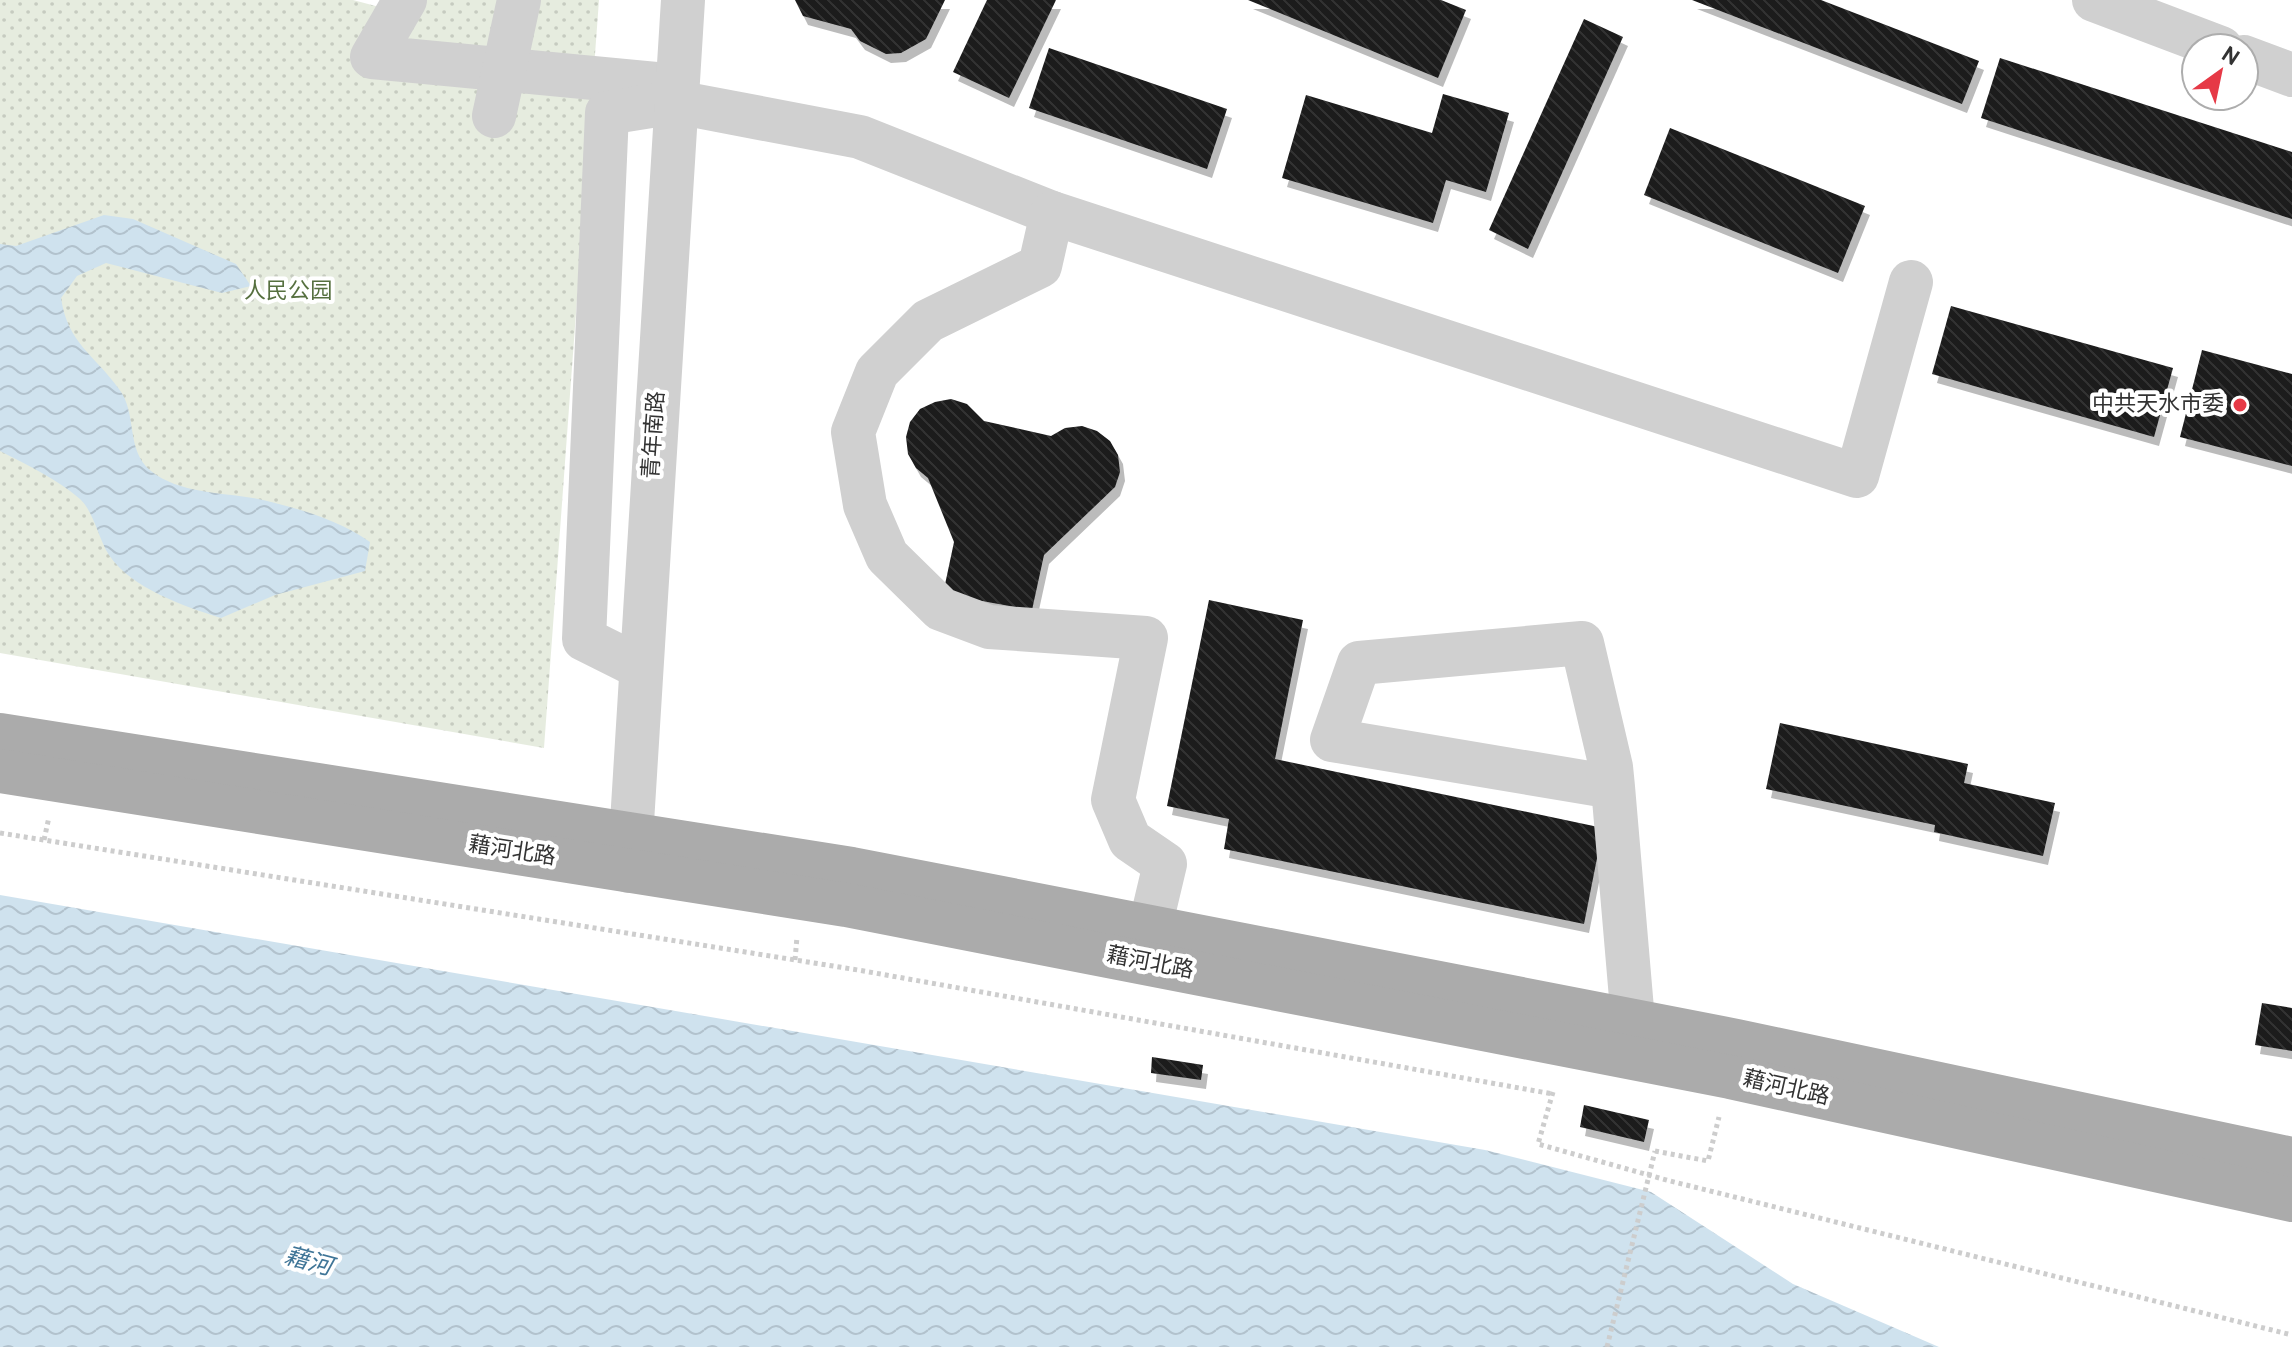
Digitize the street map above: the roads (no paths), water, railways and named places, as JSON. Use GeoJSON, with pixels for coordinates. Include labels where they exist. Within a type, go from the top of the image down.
{"type":"FeatureCollection","features":[{"type":"Feature","properties":{"kind":"main road","name":"藉河北路"},"geometry":{"type":"LineString","coordinates":[[0,735],[629,853],[846,905],[1567,1045],[2292,1200]]}},
{"type":"Feature","properties":{"kind":"main road","name":"藉河北路"},"geometry":{"type":"LineString","coordinates":[[0,771],[629,853],[852,869],[1633,1021],[2292,1159]]}},
{"type":"Feature","properties":{"kind":"street"},"geometry":{"type":"LineString","coordinates":[[405,0],[372,57],[503,70],[677,94],[860,137],[1052,213],[1857,476],[1911,282]]}},
{"type":"Feature","properties":{"kind":"street"},"geometry":{"type":"LineString","coordinates":[[494,116],[519,0]]}},
{"type":"Feature","properties":{"kind":"street","name":"青年南路"},"geometry":{"type":"LineString","coordinates":[[629,853],[683,0]]}},
{"type":"Feature","properties":{"kind":"street"},"geometry":{"type":"LineString","coordinates":[[2094,0],[2180,33]]}},
{"type":"Feature","properties":{"kind":"street"},"geometry":{"type":"LineString","coordinates":[[2260,63],[2292,75]]}},
{"type":"Feature","properties":{"kind":"street"},"geometry":{"type":"LineString","coordinates":[[640,667],[584,639],[607,113],[677,94]]}},
{"type":"Feature","properties":{"kind":"street"},"geometry":{"type":"LineString","coordinates":[[1052,213],[1040,266],[928,321],[877,372],[853,432],[865,505],[875,533],[887,556],[941,609],[989,627],[1146,638],[1113,800],[1130,840],[1165,864],[1150,927]]}},
{"type":"Feature","properties":{"kind":"street"},"geometry":{"type":"LineString","coordinates":[[1613,787],[1332,740],[1359,663],[1582,643],[1613,787],[1633,1021]]}},
{"type":"Feature","properties":{"kind":"water"},"geometry":{"type":"Polygon","coordinates":[[[104,215],[133,219],[236,264],[251,286],[222,293],[106,263],[77,276],[61,298],[64,314],[76,338],[125,399],[134,442],[143,462],[151,471],[176,485],[277,503],[345,527],[370,542],[365,571],[275,595],[221,618],[175,602],[131,578],[109,555],[89,511],[80,499],[52,479],[0,451],[0,244],[16,246],[104,215]]]}},
{"type":"Feature","properties":{"kind":"water","name":"藉河"},"geometry":{"type":"Polygon","coordinates":[[[0,895],[1485,1150],[1651,1192],[1793,1284],[1939,1347],[0,1347],[0,895]]]}},
{"type":"Feature","properties":{"kind":"place","name":"中共天水市委"},"geometry":{"type":"Point","coordinates":[2240,405]}},
{"type":"Feature","properties":{"kind":"park label","name":"人民公园"},"geometry":{"type":"Point","coordinates":[288,292]}}]}
